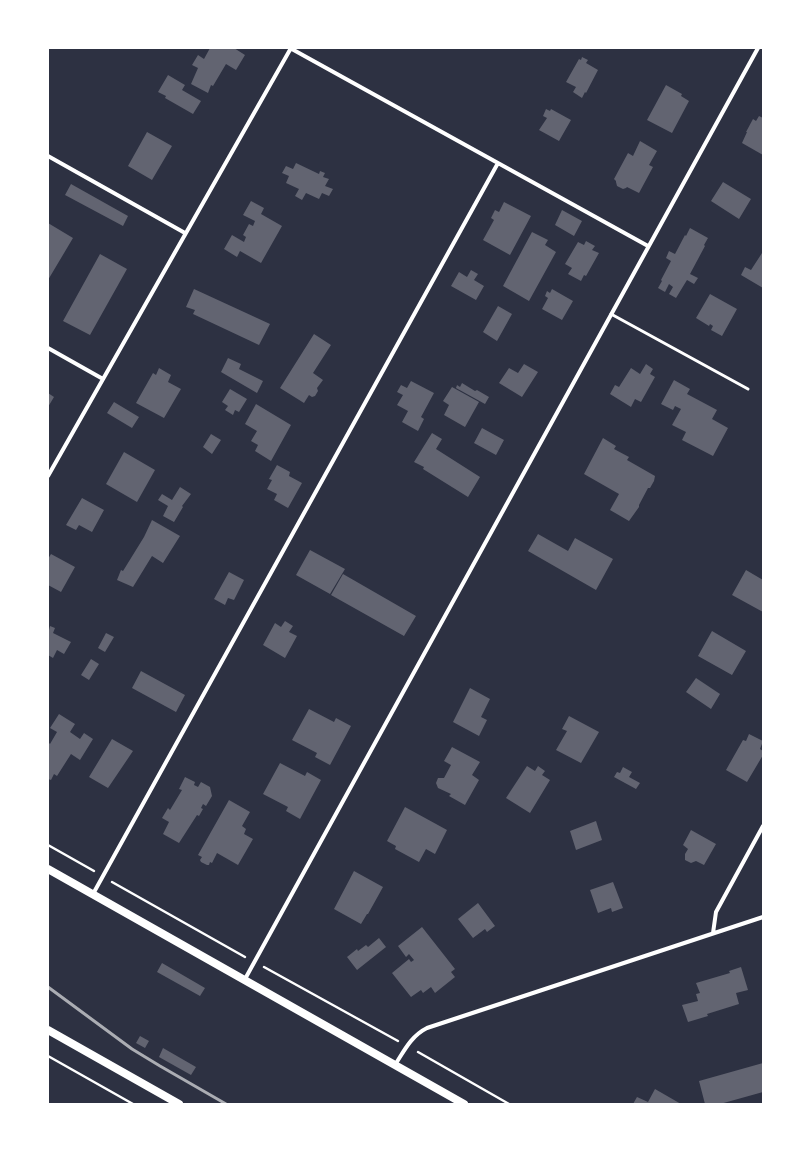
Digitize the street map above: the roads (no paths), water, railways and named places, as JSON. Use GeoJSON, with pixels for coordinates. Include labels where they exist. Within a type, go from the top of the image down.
{"type":"FeatureCollection","features":[{"type":"Feature","properties":{"kind":"main road"},"geometry":{"type":"LineString","coordinates":[[48,869],[464,1104]]}},
{"type":"Feature","properties":{"kind":"main road"},"geometry":{"type":"LineString","coordinates":[[48,1030],[177,1103]]}},
{"type":"Feature","properties":{"kind":"street"},"geometry":{"type":"LineString","coordinates":[[48,476],[290,48],[648,246]]}},
{"type":"Feature","properties":{"kind":"street"},"geometry":{"type":"LineString","coordinates":[[245,980],[758,48]]}},
{"type":"Feature","properties":{"kind":"street"},"geometry":{"type":"LineString","coordinates":[[48,156],[185,233]]}},
{"type":"Feature","properties":{"kind":"street"},"geometry":{"type":"LineString","coordinates":[[93,894],[498,163]]}},
{"type":"Feature","properties":{"kind":"street"},"geometry":{"type":"LineString","coordinates":[[48,348],[103,379]]}},
{"type":"Feature","properties":{"kind":"street"},"geometry":{"type":"LineString","coordinates":[[714,933],[716,912],[718,907],[763,826]]}},
{"type":"Feature","properties":{"kind":"street"},"geometry":{"type":"LineString","coordinates":[[395,1065],[412,1039],[427,1028],[763,918]]}},
{"type":"Feature","properties":{"kind":"lane"},"geometry":{"type":"LineString","coordinates":[[611,314],[748,389]]}},
{"type":"Feature","properties":{"kind":"railway"},"geometry":{"type":"LineString","coordinates":[[48,987],[132,1049],[226,1104]]}}]}
